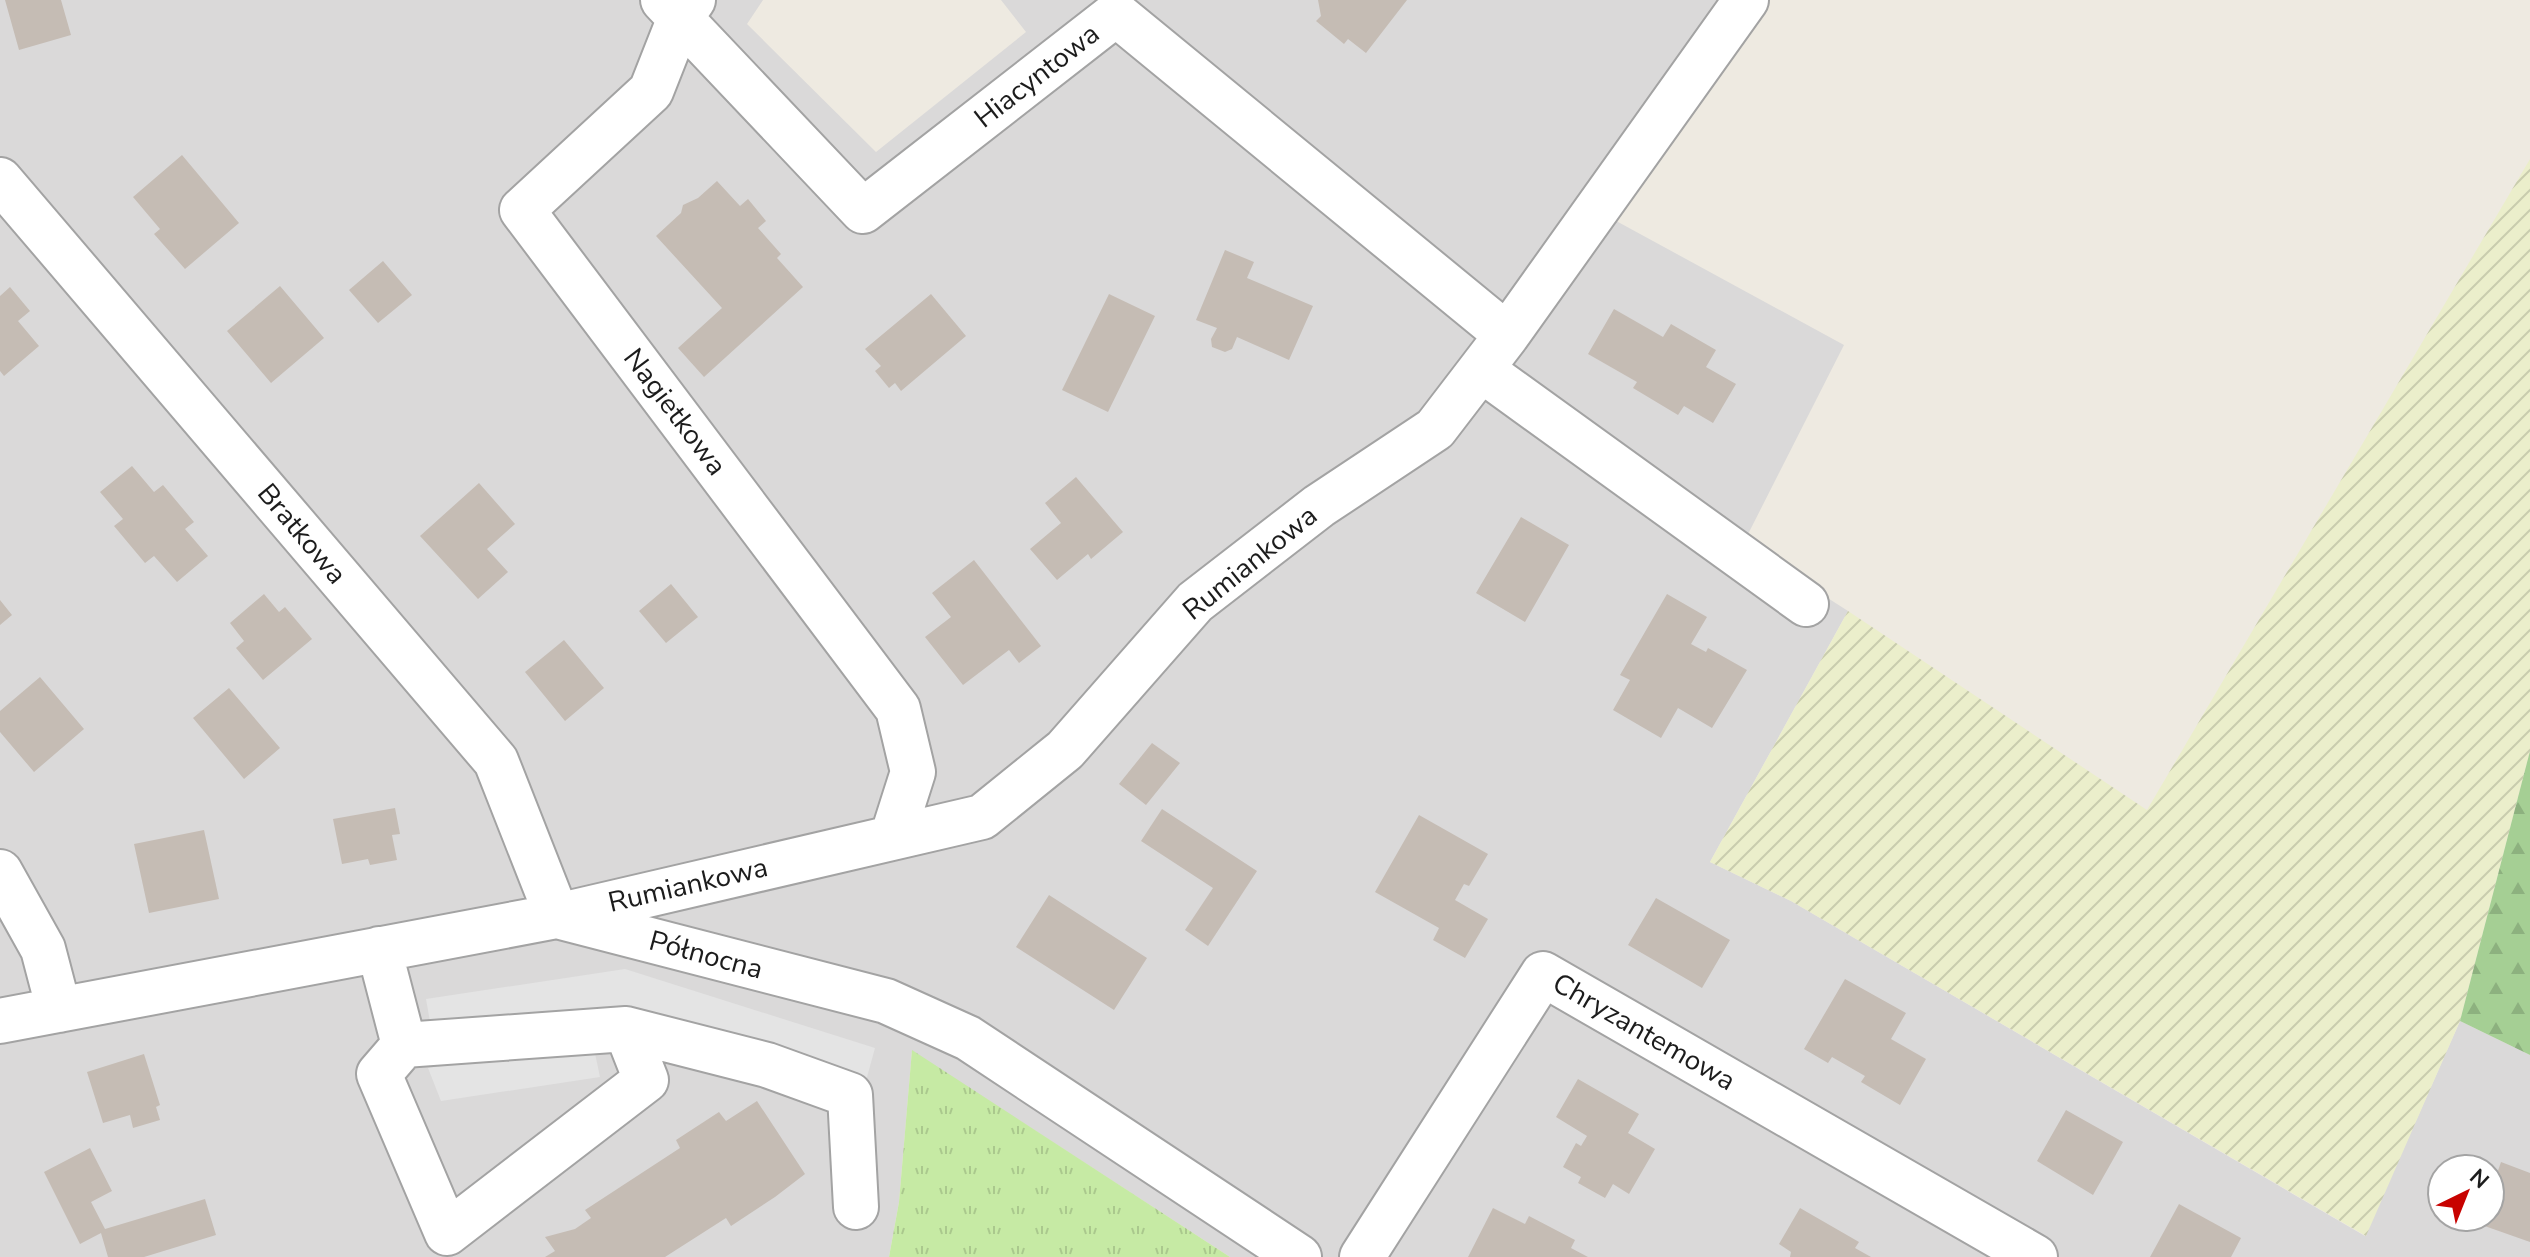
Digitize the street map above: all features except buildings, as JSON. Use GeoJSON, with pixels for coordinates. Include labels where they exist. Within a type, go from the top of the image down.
{"type":"FeatureCollection","features":[{"type":"Feature","properties":{"kind":"street","name":"Rumiankowa"},"geometry":{"type":"LineString","coordinates":[[557,916],[982,817],[1065,750],[1195,602],[1319,506],[1435,429],[1482,370],[1746,0]]}},
{"type":"Feature","properties":{"kind":"street","name":"Hiacyntowa"},"geometry":{"type":"LineString","coordinates":[[678,7],[863,211],[1116,14],[1507,335]]}},
{"type":"Feature","properties":{"kind":"street","name":"Nagietkowa"},"geometry":{"type":"LineString","coordinates":[[678,7],[651,91],[522,210],[898,709],[913,772],[892,838]]}},
{"type":"Feature","properties":{"kind":"street","name":"Bratkowa"},"geometry":{"type":"LineString","coordinates":[[0,180],[496,761],[557,916]]}},
{"type":"Feature","properties":{"kind":"street"},"geometry":{"type":"LineString","coordinates":[[1482,370],[1806,604]]}},
{"type":"Feature","properties":{"kind":"street"},"geometry":{"type":"LineString","coordinates":[[0,872],[43,949],[59,1010]]}},
{"type":"Feature","properties":{"kind":"street","name":"Północna"},"geometry":{"type":"LineString","coordinates":[[0,1021],[557,916],[886,1001],[968,1038],[1299,1257]]}},
{"type":"Feature","properties":{"kind":"street"},"geometry":{"type":"LineString","coordinates":[[379,949],[404,1045]]}},
{"type":"Feature","properties":{"kind":"street","name":"Chryzantemowa"},"geometry":{"type":"LineString","coordinates":[[1362,1257],[1543,974],[2035,1257]]}},
{"type":"Feature","properties":{"kind":"street"},"geometry":{"type":"LineString","coordinates":[[626,1029],[646,1080],[447,1233],[379,1074],[404,1045],[626,1029],[767,1065],[850,1095],[856,1207]]}},
{"type":"Feature","properties":{"kind":"shaded area"},"geometry":{"type":"Polygon","coordinates":[[[0,0],[763,0],[747,24],[876,152],[1026,32],[1001,0],[1718,0],[1585,204],[1844,345],[1743,544],[1848,611],[1710,862],[1791,901],[2365,1236],[2460,1021],[2530,1055],[2530,1257],[1230,1257],[912,1051],[899,1202],[889,1257],[0,1257],[0,0]]]}},
{"type":"Feature","properties":{"kind":"shaded area"},"geometry":{"type":"Polygon","coordinates":[[[625,969],[875,1048],[864,1088],[618,1010],[432,1033],[426,999],[625,969]]]}},
{"type":"Feature","properties":{"kind":"shaded area"},"geometry":{"type":"Polygon","coordinates":[[[593,1044],[600,1077],[441,1101],[428,1068],[593,1044]]]}},
{"type":"Feature","properties":{"kind":"green space"},"geometry":{"type":"Polygon","coordinates":[[[2530,159],[2530,751],[2460,1021],[2366,1236],[1791,901],[1710,862],[1848,611],[2147,810],[2530,159]]]}},
{"type":"Feature","properties":{"kind":"green space"},"geometry":{"type":"Polygon","coordinates":[[[2530,751],[2530,1055],[2460,1021],[2530,751]]]}},
{"type":"Feature","properties":{"kind":"green space"},"geometry":{"type":"Polygon","coordinates":[[[912,1050],[1230,1257],[889,1257],[899,1202],[912,1050]]]}}]}
